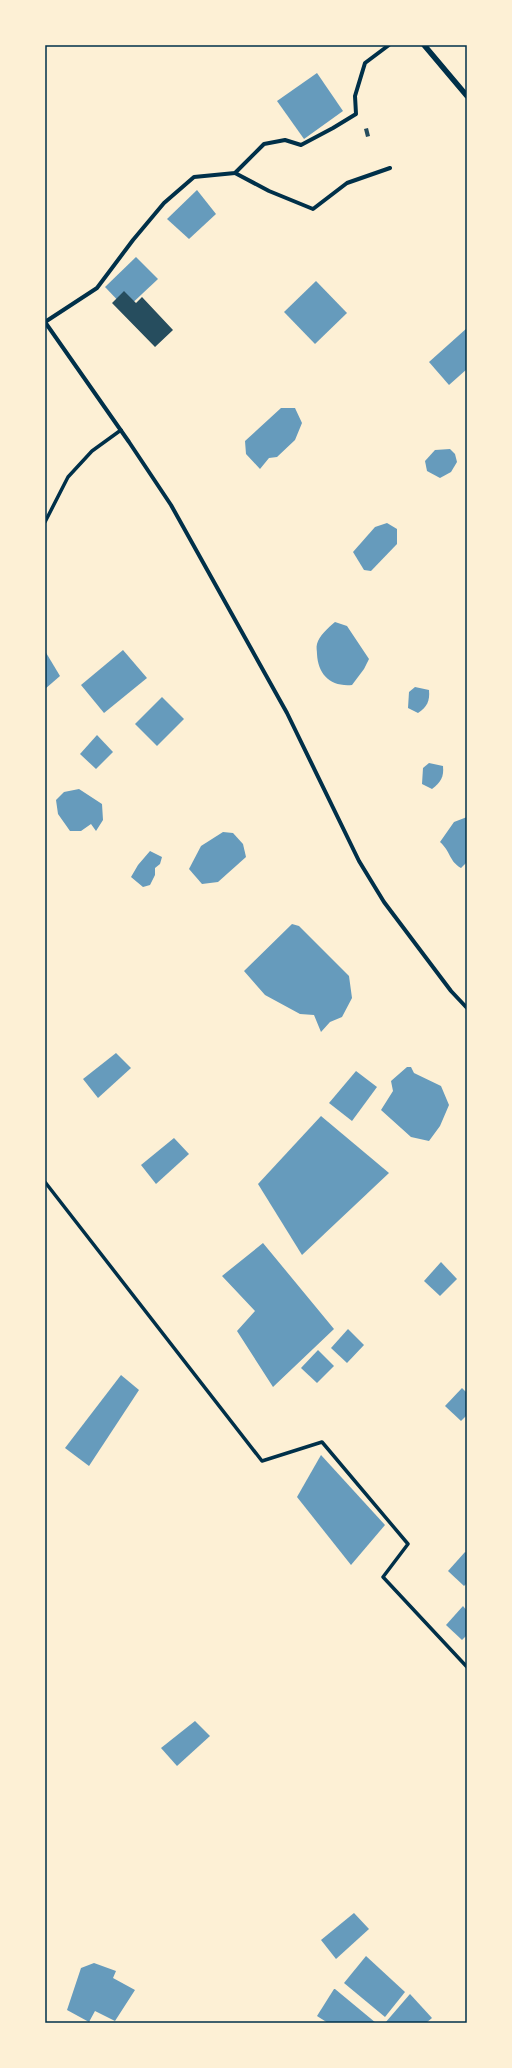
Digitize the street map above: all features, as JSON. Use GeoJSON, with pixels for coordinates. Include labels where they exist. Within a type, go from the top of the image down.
{"type":"FeatureCollection","features":[{"type":"Feature","properties":{"kind":"highway"},"geometry":{"type":"LineString","coordinates":[[424,45],[467,96]]}},
{"type":"Feature","properties":{"kind":"street"},"geometry":{"type":"LineString","coordinates":[[235,173],[264,144],[285,140],[301,146],[356,114],[355,96],[365,62],[388,45]]}},
{"type":"Feature","properties":{"kind":"street"},"geometry":{"type":"LineString","coordinates":[[390,168],[347,182],[313,209],[269,191],[235,173],[194,178],[164,203],[132,240],[97,288],[45,322],[121,430],[171,505],[287,713],[342,828],[371,881],[414,944],[451,991],[467,1008]]}},
{"type":"Feature","properties":{"kind":"street"},"geometry":{"type":"LineString","coordinates":[[45,522],[68,477],[92,451],[121,430]]}},
{"type":"Feature","properties":{"kind":"street"},"geometry":{"type":"LineString","coordinates":[[45,1182],[262,1461],[322,1442],[408,1544],[383,1577],[467,1667]]}},
{"type":"Feature","properties":{"kind":"water"},"geometry":{"type":"Polygon","coordinates":[[[317,73],[343,111],[304,139],[277,101],[317,73]]]}},
{"type":"Feature","properties":{"kind":"water"},"geometry":{"type":"Polygon","coordinates":[[[197,190],[216,214],[189,239],[167,219],[197,190]]]}},
{"type":"Feature","properties":{"kind":"water"},"geometry":{"type":"Polygon","coordinates":[[[136,257],[158,279],[126,309],[105,287],[136,257]]]}},
{"type":"Feature","properties":{"kind":"water"},"geometry":{"type":"Polygon","coordinates":[[[316,281],[347,313],[315,344],[284,312],[316,281]]]}},
{"type":"Feature","properties":{"kind":"water"},"geometry":{"type":"Polygon","coordinates":[[[467,328],[467,369],[449,385],[429,362],[467,328]]]}},
{"type":"Feature","properties":{"kind":"water"},"geometry":{"type":"Polygon","coordinates":[[[281,408],[295,408],[302,423],[295,440],[277,457],[269,458],[260,469],[246,454],[245,441],[281,408]]]}},
{"type":"Feature","properties":{"kind":"water"},"geometry":{"type":"Polygon","coordinates":[[[450,449],[455,454],[457,462],[451,472],[440,478],[427,471],[425,461],[435,450],[450,449]]]}},
{"type":"Feature","properties":{"kind":"water"},"geometry":{"type":"Polygon","coordinates":[[[387,523],[397,529],[397,544],[371,571],[364,570],[353,552],[375,527],[387,523]]]}},
{"type":"Feature","properties":{"kind":"water"},"geometry":{"type":"Polygon","coordinates":[[[335,622],[347,626],[369,659],[364,669],[352,685],[337,684],[327,678],[320,668],[318,661],[318,641],[324,632],[335,622]]]}},
{"type":"Feature","properties":{"kind":"water"},"geometry":{"type":"Polygon","coordinates":[[[123,650],[147,678],[104,713],[81,685],[123,650]]]}},
{"type":"Feature","properties":{"kind":"water"},"geometry":{"type":"Polygon","coordinates":[[[45,651],[60,676],[45,689],[45,651]]]}},
{"type":"Feature","properties":{"kind":"water"},"geometry":{"type":"Polygon","coordinates":[[[415,687],[429,690],[427,703],[418,713],[408,708],[409,692],[415,687]]]}},
{"type":"Feature","properties":{"kind":"water"},"geometry":{"type":"Polygon","coordinates":[[[162,697],[184,719],[157,746],[135,724],[162,697]]]}},
{"type":"Feature","properties":{"kind":"water"},"geometry":{"type":"Polygon","coordinates":[[[97,735],[113,752],[96,769],[80,754],[97,735]]]}},
{"type":"Feature","properties":{"kind":"water"},"geometry":{"type":"Polygon","coordinates":[[[429,763],[443,766],[441,779],[432,789],[422,784],[423,768],[429,763]]]}},
{"type":"Feature","properties":{"kind":"water"},"geometry":{"type":"Polygon","coordinates":[[[79,789],[102,804],[103,820],[96,831],[91,824],[81,831],[70,831],[58,814],[56,800],[64,792],[79,789]]]}},
{"type":"Feature","properties":{"kind":"water"},"geometry":{"type":"Polygon","coordinates":[[[467,817],[467,862],[461,868],[454,862],[440,842],[454,822],[467,817]]]}},
{"type":"Feature","properties":{"kind":"water"},"geometry":{"type":"Polygon","coordinates":[[[223,832],[233,833],[243,844],[246,857],[218,882],[202,884],[189,869],[201,846],[223,832]]]}},
{"type":"Feature","properties":{"kind":"water"},"geometry":{"type":"Polygon","coordinates":[[[150,851],[162,857],[160,864],[155,868],[155,875],[150,885],[143,887],[131,877],[138,865],[150,851]]]}},
{"type":"Feature","properties":{"kind":"water"},"geometry":{"type":"Polygon","coordinates":[[[292,924],[299,926],[349,976],[352,998],[342,1017],[330,1022],[321,1032],[314,1015],[300,1014],[265,995],[244,971],[292,924]]]}},
{"type":"Feature","properties":{"kind":"water"},"geometry":{"type":"Polygon","coordinates":[[[116,1053],[131,1068],[98,1098],[83,1079],[116,1053]]]}},
{"type":"Feature","properties":{"kind":"water"},"geometry":{"type":"Polygon","coordinates":[[[407,1067],[411,1067],[414,1073],[441,1086],[449,1105],[440,1126],[429,1141],[411,1137],[381,1110],[393,1091],[391,1081],[407,1067]]]}},
{"type":"Feature","properties":{"kind":"water"},"geometry":{"type":"Polygon","coordinates":[[[356,1071],[377,1087],[352,1121],[329,1103],[356,1071]]]}},
{"type":"Feature","properties":{"kind":"water"},"geometry":{"type":"Polygon","coordinates":[[[321,1116],[389,1173],[302,1255],[258,1184],[321,1116]]]}},
{"type":"Feature","properties":{"kind":"water"},"geometry":{"type":"Polygon","coordinates":[[[174,1138],[189,1154],[156,1184],[141,1165],[174,1138]]]}},
{"type":"Feature","properties":{"kind":"water"},"geometry":{"type":"Polygon","coordinates":[[[263,1243],[334,1329],[273,1387],[237,1331],[255,1311],[222,1276],[263,1243]]]}},
{"type":"Feature","properties":{"kind":"water"},"geometry":{"type":"Polygon","coordinates":[[[441,1262],[457,1279],[440,1296],[424,1281],[441,1262]]]}},
{"type":"Feature","properties":{"kind":"water"},"geometry":{"type":"Polygon","coordinates":[[[348,1329],[364,1345],[347,1363],[331,1348],[348,1329]]]}},
{"type":"Feature","properties":{"kind":"water"},"geometry":{"type":"Polygon","coordinates":[[[318,1350],[334,1366],[317,1383],[301,1368],[318,1350]]]}},
{"type":"Feature","properties":{"kind":"water"},"geometry":{"type":"Polygon","coordinates":[[[121,1375],[139,1390],[89,1466],[65,1448],[121,1375]]]}},
{"type":"Feature","properties":{"kind":"water"},"geometry":{"type":"Polygon","coordinates":[[[462,1388],[467,1393],[467,1415],[461,1421],[445,1406],[462,1388]]]}},
{"type":"Feature","properties":{"kind":"water"},"geometry":{"type":"Polygon","coordinates":[[[321,1455],[385,1525],[351,1565],[297,1497],[321,1455]]]}},
{"type":"Feature","properties":{"kind":"water"},"geometry":{"type":"Polygon","coordinates":[[[465,1552],[467,1553],[467,1583],[464,1586],[448,1571],[465,1552]]]}},
{"type":"Feature","properties":{"kind":"water"},"geometry":{"type":"Polygon","coordinates":[[[463,1606],[467,1611],[467,1635],[462,1640],[446,1625],[463,1606]]]}},
{"type":"Feature","properties":{"kind":"water"},"geometry":{"type":"Polygon","coordinates":[[[195,1721],[210,1736],[177,1766],[161,1748],[195,1721]]]}},
{"type":"Feature","properties":{"kind":"water"},"geometry":{"type":"Polygon","coordinates":[[[354,1913],[369,1929],[336,1959],[321,1940],[354,1913]]]}},
{"type":"Feature","properties":{"kind":"water"},"geometry":{"type":"Polygon","coordinates":[[[366,1956],[405,1992],[385,2017],[344,1983],[366,1956]]]}},
{"type":"Feature","properties":{"kind":"water"},"geometry":{"type":"Polygon","coordinates":[[[94,1963],[116,1971],[113,1978],[135,1990],[115,2021],[95,2011],[89,2022],[67,2010],[81,1968],[94,1963]]]}},
{"type":"Feature","properties":{"kind":"water"},"geometry":{"type":"Polygon","coordinates":[[[334,1989],[376,2023],[328,2023],[317,2016],[334,1989]]]}},
{"type":"Feature","properties":{"kind":"water"},"geometry":{"type":"Polygon","coordinates":[[[410,1994],[432,2018],[426,2023],[385,2023],[410,1994]]]}},
{"type":"Feature","properties":{"kind":"building"},"geometry":{"type":"Polygon","coordinates":[[[368,128],[370,136],[366,137],[364,129],[368,128]]]}},
{"type":"Feature","properties":{"kind":"building"},"geometry":{"type":"Polygon","coordinates":[[[124,291],[136,303],[142,297],[173,330],[155,347],[112,303],[124,291]]]}}]}
